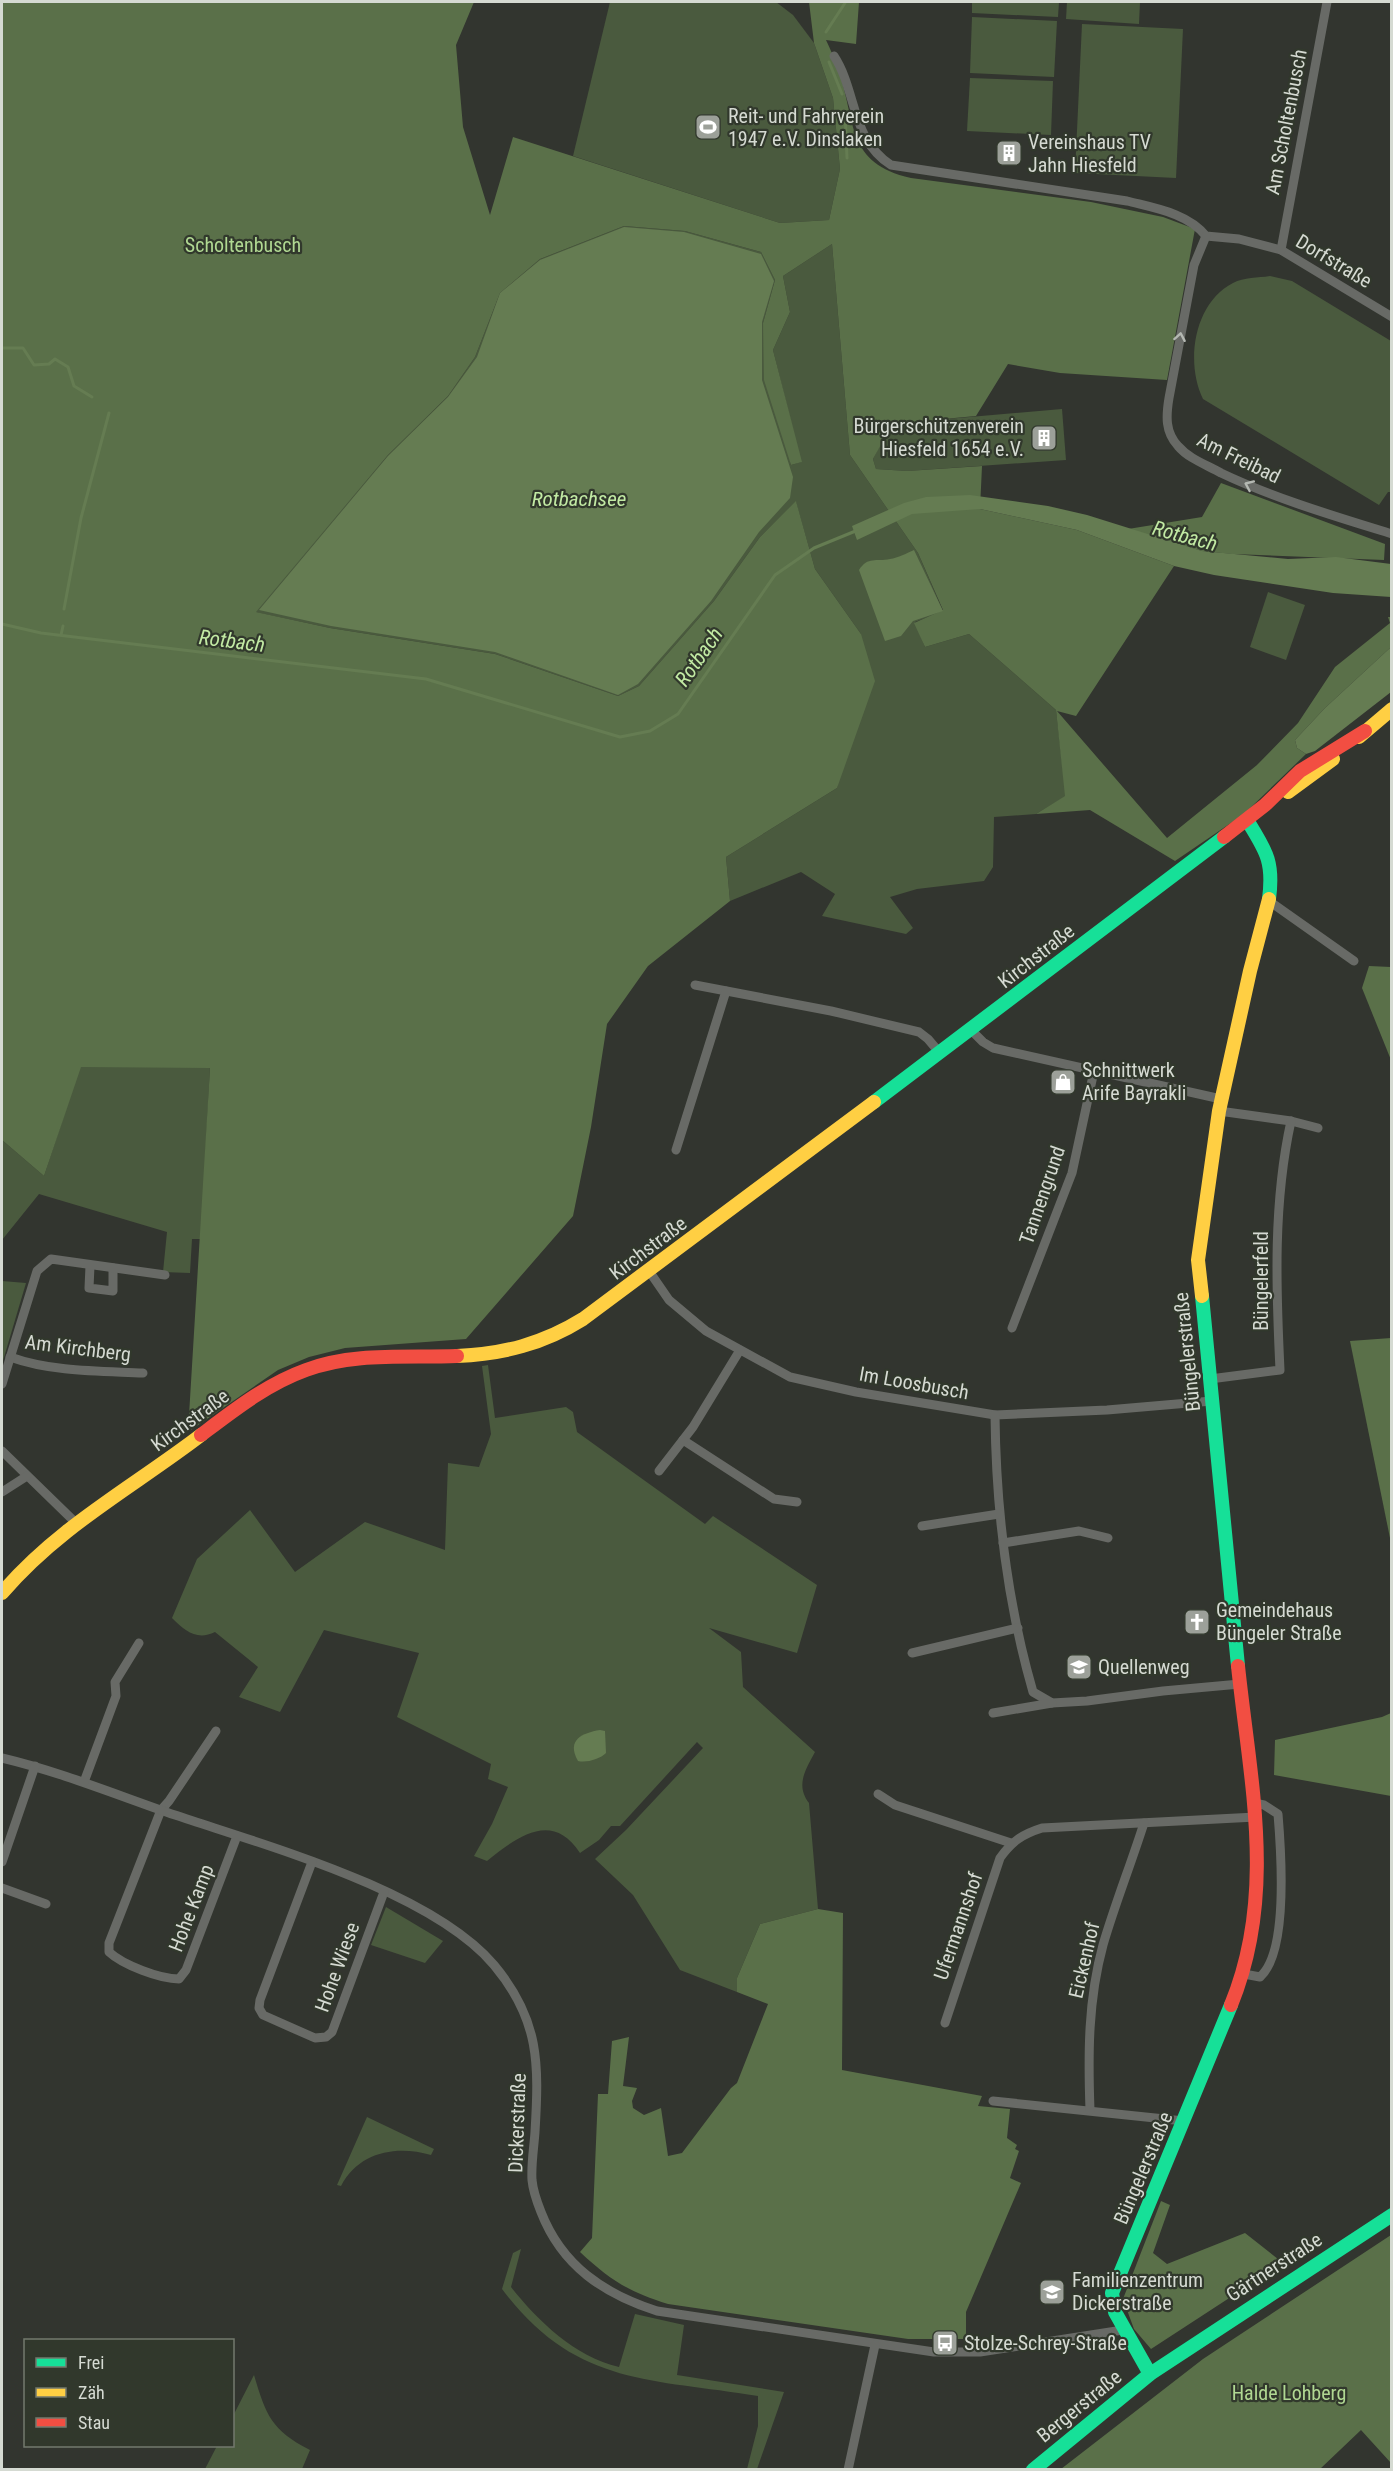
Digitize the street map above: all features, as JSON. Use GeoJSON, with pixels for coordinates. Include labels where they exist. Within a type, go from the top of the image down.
{"type":"FeatureCollection","features":[{"type":"Feature","properties":{"kind":"street","name":"Am Scholtenbusch"},"geometry":{"type":"LineString","coordinates":[[1281,250],[1327,2]]}},
{"type":"Feature","properties":{"kind":"street"},"geometry":{"type":"LineString","coordinates":[[834,56],[847,81],[851,102],[864,138],[882,159],[891,165],[1127,201],[1179,217],[1195,225],[1206,236]]}},
{"type":"Feature","properties":{"kind":"street","name":"Dorfstraße"},"geometry":{"type":"LineString","coordinates":[[1206,236],[1239,239],[1281,250],[1392,317]]}},
{"type":"Feature","properties":{"kind":"street","name":"Am Freibad"},"geometry":{"type":"LineString","coordinates":[[1206,236],[1197,253],[1194,265],[1169,398],[1166,416],[1172,437],[1185,453],[1254,488],[1323,513],[1392,534]]}},
{"type":"Feature","properties":{"kind":"street","name":"Kirchstraße"},"geometry":{"type":"LineString","coordinates":[[2,1593],[30,1563],[77,1524],[255,1397],[299,1372],[332,1363],[512,1350],[548,1339],[576,1325],[939,1052],[972,1030],[1247,820],[1300,771],[1365,731],[1392,710]]}},
{"type":"Feature","properties":{"kind":"street","name":"Büngelerstraße"},"geometry":{"type":"LineString","coordinates":[[1150,2374],[1114,2312],[1112,2293],[1244,1974],[1255,1922],[1258,1876],[1255,1810],[1240,1684],[1198,1260],[1220,1105],[1269,901],[1271,867],[1263,846],[1247,820]]}},
{"type":"Feature","properties":{"kind":"street"},"geometry":{"type":"LineString","coordinates":[[1269,901],[1354,962]]}},
{"type":"Feature","properties":{"kind":"street"},"geometry":{"type":"LineString","coordinates":[[695,985],[831,1011],[919,1032],[939,1052]]}},
{"type":"Feature","properties":{"kind":"street"},"geometry":{"type":"LineString","coordinates":[[676,1150],[726,991]]}},
{"type":"Feature","properties":{"kind":"street"},"geometry":{"type":"LineString","coordinates":[[972,1030],[983,1042],[993,1048],[1094,1071],[1317,1128]]}},
{"type":"Feature","properties":{"kind":"street","name":"Tannengrund"},"geometry":{"type":"LineString","coordinates":[[1012,1328],[1072,1173],[1094,1071]]}},
{"type":"Feature","properties":{"kind":"street","name":"Büngelerfeld"},"geometry":{"type":"LineString","coordinates":[[1210,1379],[1280,1370],[1276,1254],[1284,1156],[1291,1121]]}},
{"type":"Feature","properties":{"kind":"street","name":"Am Kirchberg"},"geometry":{"type":"LineString","coordinates":[[2,1384],[37,1271],[51,1259],[165,1275]]}},
{"type":"Feature","properties":{"kind":"street"},"geometry":{"type":"LineString","coordinates":[[90,1266],[89,1288],[113,1291],[113,1268]]}},
{"type":"Feature","properties":{"kind":"street","name":"Im Loosbusch"},"geometry":{"type":"LineString","coordinates":[[649,1271],[669,1299],[706,1331],[790,1377],[856,1392],[995,1415],[1107,1410],[1212,1401]]}},
{"type":"Feature","properties":{"kind":"street"},"geometry":{"type":"LineString","coordinates":[[659,1471],[683,1440],[740,1350]]}},
{"type":"Feature","properties":{"kind":"street","name":"Am Kirchberg"},"geometry":{"type":"LineString","coordinates":[[10,1357],[23,1362],[67,1369],[143,1373]]}},
{"type":"Feature","properties":{"kind":"street"},"geometry":{"type":"LineString","coordinates":[[995,1415],[999,1514],[1022,1655],[1033,1692],[1052,1703]]}},
{"type":"Feature","properties":{"kind":"street"},"geometry":{"type":"LineString","coordinates":[[683,1440],[774,1499],[797,1502]]}},
{"type":"Feature","properties":{"kind":"street"},"geometry":{"type":"LineString","coordinates":[[2,1451],[77,1524]]}},
{"type":"Feature","properties":{"kind":"street"},"geometry":{"type":"LineString","coordinates":[[2,1491],[27,1476]]}},
{"type":"Feature","properties":{"kind":"street"},"geometry":{"type":"LineString","coordinates":[[922,1526],[999,1514]]}},
{"type":"Feature","properties":{"kind":"street"},"geometry":{"type":"LineString","coordinates":[[1003,1544],[1079,1531],[1108,1538]]}},
{"type":"Feature","properties":{"kind":"street"},"geometry":{"type":"LineString","coordinates":[[912,1653],[1018,1628]]}},
{"type":"Feature","properties":{"kind":"street"},"geometry":{"type":"LineString","coordinates":[[84,1782],[117,1696],[115,1682],[139,1643]]}},
{"type":"Feature","properties":{"kind":"street"},"geometry":{"type":"LineString","coordinates":[[993,1713],[1052,1703],[1240,1684]]}},
{"type":"Feature","properties":{"kind":"street"},"geometry":{"type":"LineString","coordinates":[[161,1810],[216,1731]]}},
{"type":"Feature","properties":{"kind":"street","name":"Dickerstraße"},"geometry":{"type":"LineString","coordinates":[[2,1758],[84,1782],[312,1862],[422,1910],[453,1929],[478,1949],[507,1983],[527,2017],[536,2048],[537,2080],[532,2180],[537,2202],[558,2248],[577,2266],[615,2294],[657,2311],[934,2352],[980,2352],[1123,2330]]}},
{"type":"Feature","properties":{"kind":"street"},"geometry":{"type":"LineString","coordinates":[[2,1862],[35,1766]]}},
{"type":"Feature","properties":{"kind":"street"},"geometry":{"type":"LineString","coordinates":[[878,1794],[895,1805],[1011,1843],[1026,1833],[1042,1828],[1144,1823],[1255,1810],[1264,1805],[1278,1814],[1283,1889],[1276,1938],[1268,1971],[1260,1977],[1244,1974]]}},
{"type":"Feature","properties":{"kind":"street","name":"Hohe Kamp"},"geometry":{"type":"LineString","coordinates":[[161,1810],[109,1943],[109,1952],[116,1958],[167,1979],[179,1979],[186,1970],[237,1836]]}},
{"type":"Feature","properties":{"kind":"street","name":"Eickenhof"},"geometry":{"type":"LineString","coordinates":[[1090,2110],[1088,2047],[1093,1998],[1103,1947],[1144,1823]]}},
{"type":"Feature","properties":{"kind":"street","name":"Ufermannshof"},"geometry":{"type":"LineString","coordinates":[[945,2023],[1000,1858],[1011,1843]]}},
{"type":"Feature","properties":{"kind":"street","name":"Hohe Wiese"},"geometry":{"type":"LineString","coordinates":[[312,1862],[259,2008],[263,2015],[315,2038],[326,2037],[332,2032],[384,1892]]}},
{"type":"Feature","properties":{"kind":"street"},"geometry":{"type":"LineString","coordinates":[[2,1888],[46,1904]]}},
{"type":"Feature","properties":{"kind":"street"},"geometry":{"type":"LineString","coordinates":[[993,2101],[1184,2121]]}},
{"type":"Feature","properties":{"kind":"street","name":"Gärtnerstraße"},"geometry":{"type":"LineString","coordinates":[[1150,2374],[1392,2215]]}},
{"type":"Feature","properties":{"kind":"street"},"geometry":{"type":"LineString","coordinates":[[848,2469],[875,2345]]}},
{"type":"Feature","properties":{"kind":"street","name":"Bergerstraße"},"geometry":{"type":"LineString","coordinates":[[1032,2469],[1150,2374]]}},
{"type":"Feature","properties":{"kind":"shaded area","name":"Reit- und Fahrverein 1947 e.V. Dinslaken"},"geometry":{"type":"Polygon","coordinates":[[[610,2],[776,2],[793,15],[814,43],[833,98],[840,169],[829,220],[780,223],[573,156],[610,2]]]}},
{"type":"Feature","properties":{"kind":"shaded area"},"geometry":{"type":"Polygon","coordinates":[[[972,2],[1059,2],[1058,17],[972,13],[972,2]]]}},
{"type":"Feature","properties":{"kind":"shaded area"},"geometry":{"type":"Polygon","coordinates":[[[1067,2],[1140,2],[1139,24],[1066,19],[1067,2]]]}},
{"type":"Feature","properties":{"kind":"shaded area"},"geometry":{"type":"Polygon","coordinates":[[[972,17],[1057,21],[1054,77],[970,73],[972,17]]]}},
{"type":"Feature","properties":{"kind":"shaded area"},"geometry":{"type":"Polygon","coordinates":[[[1082,24],[1183,29],[1176,178],[1075,173],[1082,24]]]}},
{"type":"Feature","properties":{"kind":"shaded area"},"geometry":{"type":"Polygon","coordinates":[[[970,78],[1053,81],[1051,135],[967,131],[970,78]]]}},
{"type":"Feature","properties":{"kind":"shaded area","name":"Rotbachsee"},"geometry":{"type":"Polygon","coordinates":[[[624,226],[685,231],[761,252],[775,280],[763,323],[791,465],[801,462],[773,350],[790,312],[783,276],[832,244],[850,455],[918,553],[943,611],[915,622],[925,647],[969,634],[1056,710],[1066,796],[1036,814],[994,817],[993,867],[984,881],[917,889],[890,897],[913,928],[906,934],[822,916],[835,894],[801,872],[730,901],[726,857],[837,788],[861,634],[815,569],[796,502],[760,537],[714,601],[639,686],[618,696],[495,654],[330,628],[255,612],[388,455],[448,396],[475,357],[500,293],[540,259],[624,226]]]}},
{"type":"Feature","properties":{"kind":"shaded area"},"geometry":{"type":"Polygon","coordinates":[[[1270,276],[1292,281],[1391,341],[1391,492],[1388,492],[1379,505],[1203,399],[1195,368],[1194,351],[1202,319],[1209,304],[1220,292],[1237,281],[1270,276]]]}},
{"type":"Feature","properties":{"kind":"shaded area"},"geometry":{"type":"Polygon","coordinates":[[[1062,409],[1066,460],[907,471],[876,469],[873,459],[882,441],[901,423],[1062,409]]]}},
{"type":"Feature","properties":{"kind":"shaded area"},"geometry":{"type":"Polygon","coordinates":[[[1268,592],[1305,605],[1286,660],[1250,647],[1268,592]]]}},
{"type":"Feature","properties":{"kind":"shaded area"},"geometry":{"type":"Polygon","coordinates":[[[80,1067],[210,1067],[201,1239],[192,1239],[190,1273],[163,1272],[167,1232],[39,1194],[2,1240],[2,1140],[44,1176],[80,1067]]]}},
{"type":"Feature","properties":{"kind":"shaded area"},"geometry":{"type":"Polygon","coordinates":[[[2,1281],[26,1283],[2,1364],[2,1281]]]}},
{"type":"Feature","properties":{"kind":"shaded area"},"geometry":{"type":"Polygon","coordinates":[[[488,1365],[495,1418],[566,1407],[573,1412],[577,1432],[705,1524],[713,1516],[817,1585],[797,1653],[709,1628],[741,1652],[743,1687],[815,1752],[805,1771],[802,1783],[809,1803],[818,1909],[760,1924],[737,1978],[737,1992],[680,1970],[633,1895],[595,1859],[626,1830],[703,1748],[697,1742],[620,1826],[611,1826],[599,1840],[580,1853],[569,1840],[558,1833],[546,1830],[522,1837],[487,1861],[474,1856],[492,1824],[508,1787],[488,1779],[491,1764],[397,1717],[419,1653],[324,1630],[280,1712],[239,1697],[258,1667],[215,1632],[209,1635],[197,1635],[182,1627],[172,1618],[197,1559],[250,1510],[295,1572],[365,1522],[445,1550],[448,1463],[479,1467],[491,1434],[482,1366],[488,1365]]]}},
{"type":"Feature","properties":{"kind":"shaded area"},"geometry":{"type":"Polygon","coordinates":[[[386,1907],[443,1941],[425,1963],[371,1945],[386,1907]]]}},
{"type":"Feature","properties":{"kind":"shaded area"},"geometry":{"type":"Polygon","coordinates":[[[367,2117],[434,2149],[431,2155],[405,2151],[380,2154],[358,2165],[341,2186],[337,2185],[367,2117]]]}},
{"type":"Feature","properties":{"kind":"shaded area"},"geometry":{"type":"Polygon","coordinates":[[[521,2249],[511,2287],[545,2325],[587,2355],[619,2367],[635,2314],[684,2325],[677,2375],[784,2392],[757,2469],[747,2469],[758,2426],[758,2396],[648,2380],[616,2372],[586,2361],[557,2344],[529,2321],[502,2289],[513,2253],[521,2249]]]}},
{"type":"Feature","properties":{"kind":"shaded area"},"geometry":{"type":"Polygon","coordinates":[[[254,2375],[262,2401],[272,2420],[286,2435],[310,2450],[302,2469],[205,2469],[216,2447],[234,2447],[234,2414],[254,2375]]]}},
{"type":"Feature","properties":{"kind":"green space","name":"Scholtenbusch"},"geometry":{"type":"Polygon","coordinates":[[[2,2],[474,2],[456,45],[463,127],[490,215],[513,137],[780,223],[829,220],[840,169],[833,98],[814,43],[809,2],[859,2],[856,44],[826,40],[839,71],[857,138],[864,151],[875,162],[890,171],[911,178],[1091,202],[1163,217],[1195,229],[1167,380],[1060,373],[1008,364],[976,416],[901,423],[883,441],[873,459],[876,469],[907,471],[982,466],[980,509],[1077,530],[1174,566],[1076,716],[1057,711],[1167,838],[1257,765],[1298,723],[1335,667],[1390,623],[1388,617],[1391,617],[1391,647],[1325,708],[1295,740],[1297,748],[1306,754],[1244,814],[1175,861],[1090,810],[1036,814],[1065,796],[1056,710],[969,634],[925,647],[914,623],[943,610],[918,553],[850,455],[832,244],[783,276],[790,312],[773,350],[802,462],[791,465],[764,380],[763,323],[775,280],[761,252],[685,231],[624,226],[540,259],[500,293],[475,357],[448,396],[388,455],[256,612],[330,628],[495,654],[618,696],[639,686],[714,601],[760,537],[796,501],[815,569],[861,634],[875,681],[837,788],[726,857],[730,901],[648,966],[607,1024],[591,1127],[573,1216],[466,1339],[345,1348],[309,1357],[278,1370],[188,1432],[210,1068],[81,1067],[44,1176],[2,1140],[2,2]]]}},
{"type":"Feature","properties":{"kind":"green space"},"geometry":{"type":"Polygon","coordinates":[[[1221,483],[1385,544],[1384,560],[1202,551],[1128,529],[1202,517],[1221,483]]]}},
{"type":"Feature","properties":{"kind":"green space"},"geometry":{"type":"Polygon","coordinates":[[[1369,966],[1391,967],[1391,1060],[1362,988],[1369,966]]]}},
{"type":"Feature","properties":{"kind":"green space"},"geometry":{"type":"Polygon","coordinates":[[[1392,1338],[1391,1543],[1350,1341],[1392,1338]]]}},
{"type":"Feature","properties":{"kind":"green space"},"geometry":{"type":"Polygon","coordinates":[[[1391,1713],[1391,1796],[1274,1775],[1275,1740],[1382,1717],[1391,1713]]]}},
{"type":"Feature","properties":{"kind":"green space"},"geometry":{"type":"Polygon","coordinates":[[[818,1909],[843,1913],[842,2070],[982,2096],[978,2106],[1010,2109],[1007,2138],[1017,2145],[1015,2149],[1019,2151],[1010,2178],[1021,2183],[966,2312],[966,2339],[908,2339],[668,2304],[642,2295],[621,2284],[580,2252],[592,2238],[598,2094],[608,2094],[612,2041],[629,2037],[623,2086],[637,2088],[632,2101],[633,2108],[644,2115],[661,2108],[668,2156],[682,2153],[737,2083],[768,2004],[737,1992],[737,1978],[760,1924],[818,1909]]]}},
{"type":"Feature","properties":{"kind":"green space"},"geometry":{"type":"Polygon","coordinates":[[[1161,2201],[1170,2205],[1153,2253],[1167,2264],[1245,2233],[1283,2263],[1151,2349],[1134,2329],[1123,2299],[1161,2201]]]}},
{"type":"Feature","properties":{"kind":"green space","name":"Halde Lohberg"},"geometry":{"type":"Polygon","coordinates":[[[1391,2235],[1391,2463],[1361,2430],[1320,2469],[1061,2469],[1203,2359],[1391,2235]]]}},
{"type":"Feature","properties":{"kind":"water","name":"Rotbachsee"},"geometry":{"type":"Polygon","coordinates":[[[624,227],[684,232],[761,254],[774,281],[762,322],[762,380],[793,477],[790,498],[759,532],[711,601],[638,684],[618,695],[495,652],[331,626],[259,610],[388,456],[448,397],[477,357],[500,293],[540,260],[624,227]]]}},
{"type":"Feature","properties":{"kind":"water"},"geometry":{"type":"Polygon","coordinates":[[[970,495],[1048,506],[1087,515],[1202,551],[1288,559],[1336,557],[1391,564],[1391,597],[1333,593],[1214,575],[1174,566],[1077,530],[980,509],[912,514],[857,540],[852,526],[904,503],[926,497],[970,495]]]}},
{"type":"Feature","properties":{"kind":"water"},"geometry":{"type":"Polygon","coordinates":[[[914,550],[943,611],[913,621],[901,636],[885,641],[859,570],[869,561],[893,558],[914,550]]]}},
{"type":"Feature","properties":{"kind":"water"},"geometry":{"type":"Polygon","coordinates":[[[1391,647],[1391,692],[1315,751],[1306,754],[1297,748],[1295,740],[1325,708],[1391,647]]]}},
{"type":"Feature","properties":{"kind":"water"},"geometry":{"type":"Polygon","coordinates":[[[605,1731],[606,1753],[593,1760],[578,1761],[574,1748],[575,1743],[587,1733],[605,1731]]]}},
{"type":"Feature","properties":{"kind":"waterway"},"geometry":{"type":"LineString","coordinates":[[826,32],[845,3]]}},
{"type":"Feature","properties":{"kind":"waterway"},"geometry":{"type":"LineString","coordinates":[[829,62],[842,94]]}},
{"type":"Feature","properties":{"kind":"waterway"},"geometry":{"type":"LineString","coordinates":[[845,111],[847,158]]}},
{"type":"Feature","properties":{"kind":"waterway"},"geometry":{"type":"LineString","coordinates":[[2,348],[23,348],[34,365],[49,364],[55,359],[68,367],[74,386],[92,397]]}},
{"type":"Feature","properties":{"kind":"waterway"},"geometry":{"type":"LineString","coordinates":[[64,609],[81,518],[109,413]]}},
{"type":"Feature","properties":{"kind":"waterway","name":"Rotbach"},"geometry":{"type":"LineString","coordinates":[[2,624],[41,633],[426,679],[620,737],[650,731],[678,714],[775,575],[814,548],[858,530]]}},
{"type":"Feature","properties":{"kind":"waterway"},"geometry":{"type":"LineString","coordinates":[[61,635],[63,626]]}},
{"type":"Feature","properties":{"kind":"traffic: fast"},"geometry":{"type":"LineString","coordinates":[[1247,820],[1267,857],[1270,875],[1269,899]]}},
{"type":"Feature","properties":{"kind":"traffic: fast"},"geometry":{"type":"LineString","coordinates":[[874,1102],[1224,837]]}},
{"type":"Feature","properties":{"kind":"traffic: fast"},"geometry":{"type":"LineString","coordinates":[[1202,1296],[1238,1666]]}},
{"type":"Feature","properties":{"kind":"traffic: fast"},"geometry":{"type":"LineString","coordinates":[[1150,2374],[1115,2312],[1112,2293],[1231,2005]]}},
{"type":"Feature","properties":{"kind":"traffic: fast"},"geometry":{"type":"LineString","coordinates":[[1033,2470],[1150,2374],[1392,2215]]}},
{"type":"Feature","properties":{"kind":"traffic: slow"},"geometry":{"type":"LineString","coordinates":[[1359,737],[1392,709]]}},
{"type":"Feature","properties":{"kind":"traffic: slow"},"geometry":{"type":"LineString","coordinates":[[1288,792],[1333,759]]}},
{"type":"Feature","properties":{"kind":"traffic: slow"},"geometry":{"type":"LineString","coordinates":[[1202,1296],[1198,1260],[1219,1111],[1250,971],[1269,899]]}},
{"type":"Feature","properties":{"kind":"traffic: slow"},"geometry":{"type":"LineString","coordinates":[[457,1356],[490,1353],[522,1346],[553,1335],[583,1319],[874,1102]]}},
{"type":"Feature","properties":{"kind":"traffic: slow"},"geometry":{"type":"LineString","coordinates":[[2,1593],[24,1569],[72,1528],[201,1435]]}},
{"type":"Feature","properties":{"kind":"traffic: jam"},"geometry":{"type":"LineString","coordinates":[[1224,837],[1265,805],[1300,771],[1365,731]]}},
{"type":"Feature","properties":{"kind":"traffic: jam"},"geometry":{"type":"LineString","coordinates":[[201,1435],[264,1390],[324,1364],[361,1358],[457,1356]]}},
{"type":"Feature","properties":{"kind":"traffic: jam"},"geometry":{"type":"LineString","coordinates":[[1231,2005],[1245,1963],[1253,1921],[1257,1879],[1253,1794],[1238,1666]]}},
{"type":"Feature","properties":{"kind":"place","name":"Reit- und Fahrverein 1947 e.V. Dinslaken"},"geometry":{"type":"Point","coordinates":[708,127]}},
{"type":"Feature","properties":{"kind":"place","name":"Vereinshaus TV Jahn Hiesfeld"},"geometry":{"type":"Point","coordinates":[1009,153]}},
{"type":"Feature","properties":{"kind":"place","name":"Bürgerschützenverein Hiesfeld 1654 e.V."},"geometry":{"type":"Point","coordinates":[1044,438]}},
{"type":"Feature","properties":{"kind":"place","name":"Schnittwerk Arife Bayrakli"},"geometry":{"type":"Point","coordinates":[1063,1082]}},
{"type":"Feature","properties":{"kind":"place","name":"Gemeindehaus Büngeler Straße"},"geometry":{"type":"Point","coordinates":[1197,1622]}},
{"type":"Feature","properties":{"kind":"place","name":"Quellenweg"},"geometry":{"type":"Point","coordinates":[1079,1667]}},
{"type":"Feature","properties":{"kind":"place","name":"Familienzentrum Dickerstraße"},"geometry":{"type":"Point","coordinates":[1052,2292]}},
{"type":"Feature","properties":{"kind":"place","name":"Stolze-Schrey-Straße"},"geometry":{"type":"Point","coordinates":[945,2343]}}]}
